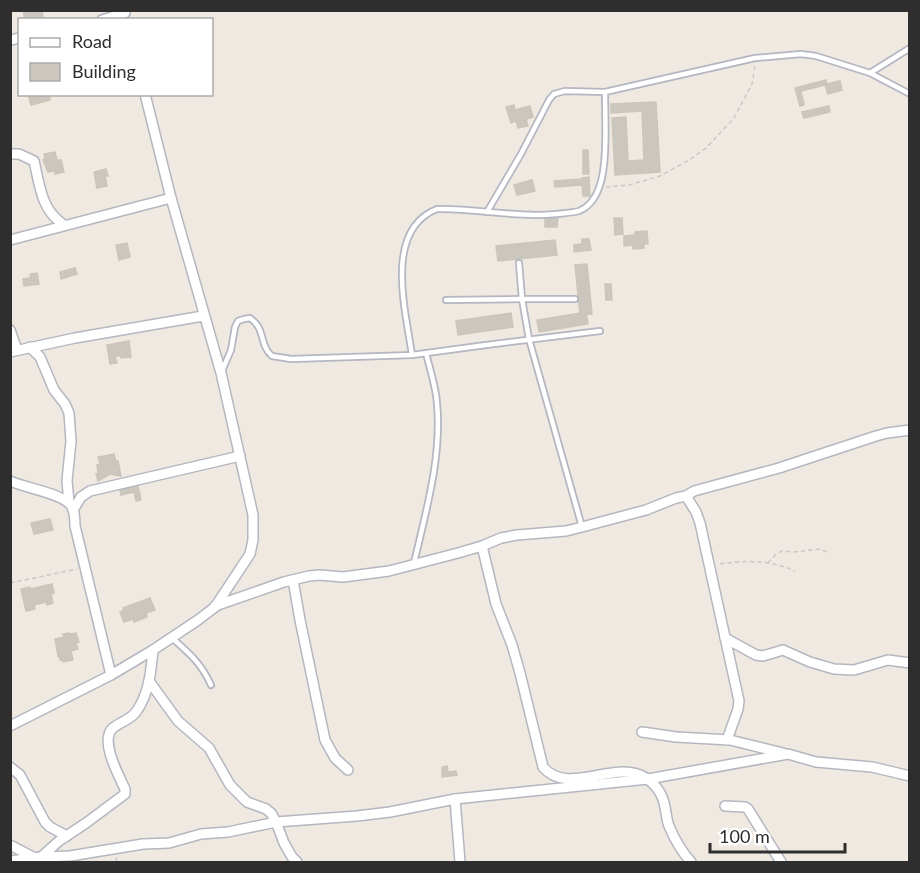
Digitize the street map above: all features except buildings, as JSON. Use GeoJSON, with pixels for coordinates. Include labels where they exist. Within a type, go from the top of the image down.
{"type":"FeatureCollection","features":[{"type":"Feature","properties":{"kind":"street"},"geometry":{"type":"LineString","coordinates":[[110,18],[126,14]]}},
{"type":"Feature","properties":{"kind":"street"},"geometry":{"type":"LineString","coordinates":[[146,96],[171,198],[221,373],[253,515],[253,540],[250,554],[215,607]]}},
{"type":"Feature","properties":{"kind":"street"},"geometry":{"type":"LineString","coordinates":[[10,154],[18,154],[34,162],[44,202],[49,212],[64,225]]}},
{"type":"Feature","properties":{"kind":"street"},"geometry":{"type":"LineString","coordinates":[[10,240],[171,198]]}},
{"type":"Feature","properties":{"kind":"street"},"geometry":{"type":"LineString","coordinates":[[10,330],[14,351],[203,316]]}},
{"type":"Feature","properties":{"kind":"street"},"geometry":{"type":"LineString","coordinates":[[30,347],[40,357],[54,390],[69,413],[71,441],[67,481],[71,506],[111,675]]}},
{"type":"Feature","properties":{"kind":"street"},"geometry":{"type":"LineString","coordinates":[[10,726],[111,675],[172,638],[215,607],[284,582],[319,575],[343,577],[389,571],[482,546],[501,538],[582,527],[646,510],[686,496],[694,490],[779,468],[876,436],[909,430]]}},
{"type":"Feature","properties":{"kind":"street"},"geometry":{"type":"LineString","coordinates":[[71,506],[90,491],[240,456]]}},
{"type":"Feature","properties":{"kind":"street"},"geometry":{"type":"LineString","coordinates":[[10,481],[51,494],[71,506]]}},
{"type":"Feature","properties":{"kind":"street"},"geometry":{"type":"LineString","coordinates":[[686,496],[700,523],[739,700],[738,710],[727,740]]}},
{"type":"Feature","properties":{"kind":"street"},"geometry":{"type":"LineString","coordinates":[[482,546],[496,604],[520,673],[543,767],[553,775],[578,779],[624,772],[637,773],[648,779],[662,792],[669,826],[691,862]]}},
{"type":"Feature","properties":{"kind":"street"},"geometry":{"type":"LineString","coordinates":[[293,580],[325,740],[335,758],[348,770]]}},
{"type":"Feature","properties":{"kind":"street"},"geometry":{"type":"LineString","coordinates":[[725,638],[756,655],[763,656],[783,650],[834,669],[854,670],[888,660],[909,663]]}},
{"type":"Feature","properties":{"kind":"street"},"geometry":{"type":"LineString","coordinates":[[41,859],[67,836],[125,794],[125,789],[111,758],[110,733],[113,728],[132,717],[142,703],[149,681],[153,650]]}},
{"type":"Feature","properties":{"kind":"street"},"geometry":{"type":"LineString","coordinates":[[149,681],[178,721],[209,748],[230,785],[247,802],[268,810],[276,822],[284,843],[297,862]]}},
{"type":"Feature","properties":{"kind":"street"},"geometry":{"type":"LineString","coordinates":[[642,732],[727,740],[796,755],[816,762],[872,768],[909,776]]}},
{"type":"Feature","properties":{"kind":"street"},"geometry":{"type":"LineString","coordinates":[[10,861],[70,856],[143,844],[169,843],[201,834],[228,832],[276,822],[357,816],[455,799],[648,779],[788,754]]}},
{"type":"Feature","properties":{"kind":"street"},"geometry":{"type":"LineString","coordinates":[[10,767],[20,775],[45,822],[67,836]]}},
{"type":"Feature","properties":{"kind":"street"},"geometry":{"type":"LineString","coordinates":[[455,799],[460,862]]}},
{"type":"Feature","properties":{"kind":"street"},"geometry":{"type":"LineString","coordinates":[[724,806],[748,809],[781,862]]}},
{"type":"Feature","properties":{"kind":"street"},"geometry":{"type":"LineString","coordinates":[[10,845],[41,859]]}},
{"type":"Feature","properties":{"kind":"lane"},"geometry":{"type":"LineString","coordinates":[[870,73],[909,48]]}},
{"type":"Feature","properties":{"kind":"lane"},"geometry":{"type":"LineString","coordinates":[[487,212],[554,94],[565,91],[604,92],[755,58],[801,54],[816,56],[870,73],[909,94]]}},
{"type":"Feature","properties":{"kind":"lane"},"geometry":{"type":"LineString","coordinates":[[412,355],[401,264],[405,245],[416,222],[437,209],[548,215],[573,212],[592,203],[603,176],[604,92]]}},
{"type":"Feature","properties":{"kind":"lane"},"geometry":{"type":"LineString","coordinates":[[519,263],[522,298],[530,339],[582,527]]}},
{"type":"Feature","properties":{"kind":"lane"},"geometry":{"type":"LineString","coordinates":[[446,300],[575,299]]}},
{"type":"Feature","properties":{"kind":"lane"},"geometry":{"type":"LineString","coordinates":[[221,373],[231,350],[238,321],[250,318],[261,330],[268,353],[282,358],[412,355],[600,331]]}},
{"type":"Feature","properties":{"kind":"lane"},"geometry":{"type":"LineString","coordinates":[[414,564],[438,441],[437,400],[426,353]]}},
{"type":"Feature","properties":{"kind":"lane"},"geometry":{"type":"LineString","coordinates":[[172,638],[199,663],[212,685]]}},
{"type":"Feature","properties":{"kind":"path"},"geometry":{"type":"LineString","coordinates":[[599,188],[629,185],[660,176],[689,160],[706,147],[736,115],[752,84],[755,58]]}},
{"type":"Feature","properties":{"kind":"path"},"geometry":{"type":"LineString","coordinates":[[768,564],[776,554],[782,551],[819,549],[830,553]]}},
{"type":"Feature","properties":{"kind":"path"},"geometry":{"type":"LineString","coordinates":[[710,566],[739,561],[756,561],[795,571]]}},
{"type":"Feature","properties":{"kind":"path"},"geometry":{"type":"LineString","coordinates":[[10,583],[86,568]]}}]}
